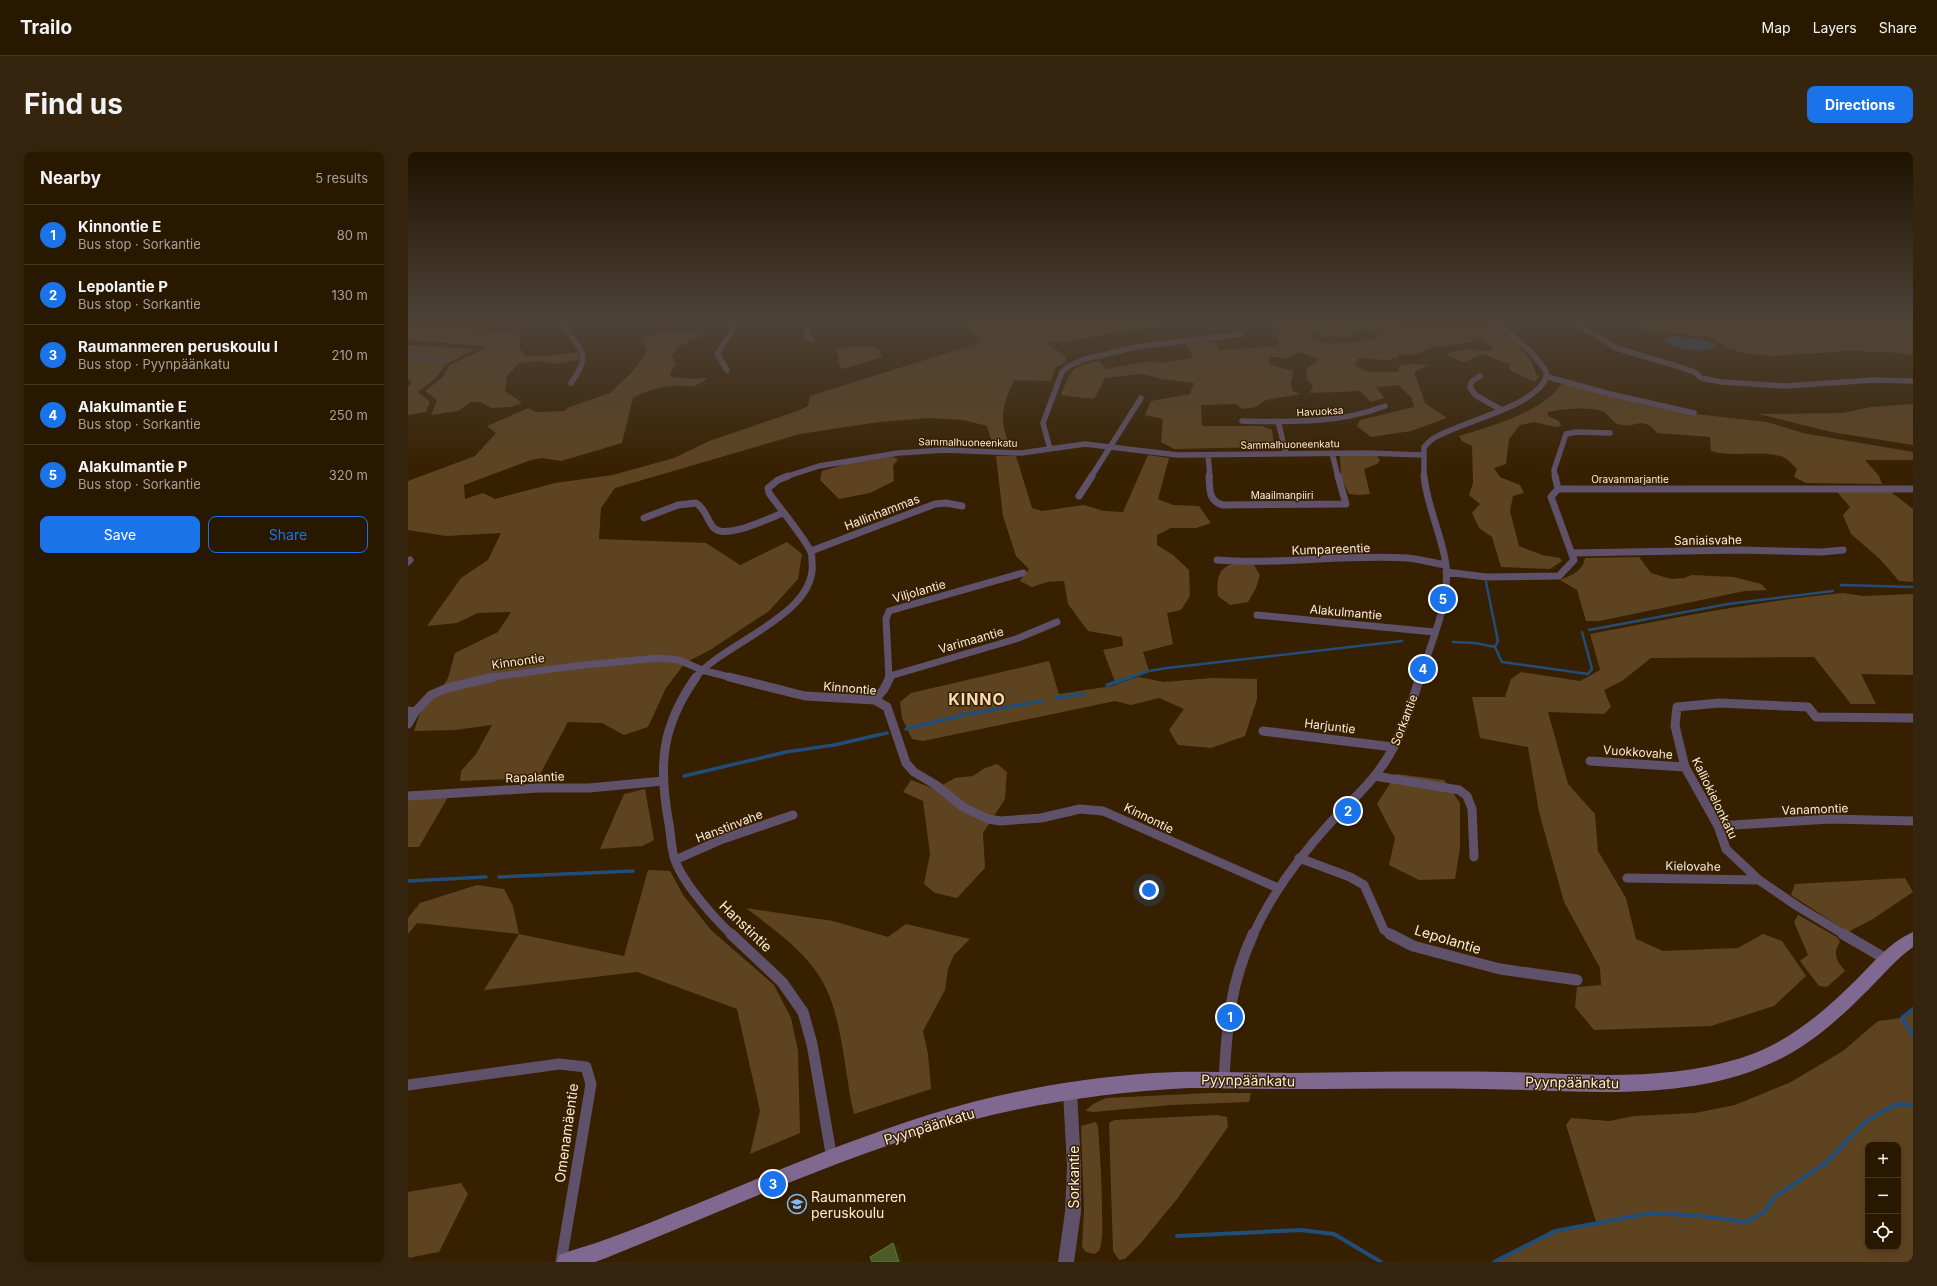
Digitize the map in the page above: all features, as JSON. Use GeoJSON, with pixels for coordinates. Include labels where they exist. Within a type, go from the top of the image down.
{"type":"FeatureCollection","features":[{"type":"Feature","properties":{"kind":"main road","name":"Pyynpäänkatu"},"geometry":{"type":"LineString","coordinates":[[566,1262],[614,1246],[899,1133],[1005,1104],[1070,1092],[1179,1080],[1224,1079],[1260,1081],[1661,1081],[1706,1075],[1744,1066],[1776,1052],[1806,1035],[1834,1013],[1886,959],[1913,939]]}},
{"type":"Feature","properties":{"kind":"street"},"geometry":{"type":"LineString","coordinates":[[571,383],[580,370]]}},
{"type":"Feature","properties":{"kind":"street"},"geometry":{"type":"LineString","coordinates":[[1050,449],[1044,423],[1062,372],[1065,370]]}},
{"type":"Feature","properties":{"kind":"street"},"geometry":{"type":"LineString","coordinates":[[1544,370],[1548,377],[1610,394],[1694,413]]}},
{"type":"Feature","properties":{"kind":"street"},"geometry":{"type":"LineString","coordinates":[[1676,370],[1701,378],[1722,382],[1785,386],[1874,380],[1913,381]]}},
{"type":"Feature","properties":{"kind":"street"},"geometry":{"type":"LineString","coordinates":[[1480,376],[1472,381],[1470,387],[1475,395],[1502,410]]}},
{"type":"Feature","properties":{"kind":"street"},"geometry":{"type":"LineString","coordinates":[[1423,455],[1424,447],[1438,436],[1502,410],[1531,395],[1546,382],[1548,377]]}},
{"type":"Feature","properties":{"kind":"street"},"geometry":{"type":"LineString","coordinates":[[1079,496],[1141,398]]}},
{"type":"Feature","properties":{"kind":"street","name":"Havuoksa"},"geometry":{"type":"LineString","coordinates":[[1242,421],[1344,420],[1373,412],[1385,406]]}},
{"type":"Feature","properties":{"kind":"street"},"geometry":{"type":"LineString","coordinates":[[1278,421],[1286,454]]}},
{"type":"Feature","properties":{"kind":"street"},"geometry":{"type":"LineString","coordinates":[[1446,568],[1456,574],[1534,578],[1559,576],[1574,560],[1551,497],[1558,489],[1554,470],[1566,434],[1584,432],[1610,433]]}},
{"type":"Feature","properties":{"kind":"street","name":"Sammalhuoneenkatu"},"geometry":{"type":"LineString","coordinates":[[702,670],[781,616],[794,604],[806,589],[814,570],[815,561],[811,551],[769,493],[768,488],[771,483],[784,476],[826,464],[875,455],[915,451],[952,450],[1014,453],[1092,444],[1159,454],[1208,455],[1332,453],[1423,455]]}},
{"type":"Feature","properties":{"kind":"street","name":"Maailmanpiiri"},"geometry":{"type":"LineString","coordinates":[[1208,455],[1211,497],[1216,503],[1223,505],[1346,504],[1332,453]]}},
{"type":"Feature","properties":{"kind":"street","name":"Sorkantie"},"geometry":{"type":"LineString","coordinates":[[1224,1079],[1226,1031],[1233,990],[1243,957],[1256,926],[1278,888],[1299,858],[1339,812],[1375,776],[1389,757],[1409,709],[1434,632],[1443,603],[1446,568],[1430,511],[1423,455]]}},
{"type":"Feature","properties":{"kind":"street","name":"Oravanmarjantie"},"geometry":{"type":"LineString","coordinates":[[1558,489],[1913,489]]}},
{"type":"Feature","properties":{"kind":"street"},"geometry":{"type":"LineString","coordinates":[[644,518],[685,503],[696,502],[701,506],[712,526],[719,531],[726,531],[738,529],[783,513]]}},
{"type":"Feature","properties":{"kind":"street","name":"Hallinhammas"},"geometry":{"type":"LineString","coordinates":[[811,551],[934,504],[946,503],[962,506]]}},
{"type":"Feature","properties":{"kind":"street","name":"Saniaisvahe"},"geometry":{"type":"LineString","coordinates":[[1572,553],[1739,550],[1822,552],[1843,550]]}},
{"type":"Feature","properties":{"kind":"street","name":"Kumpareentie"},"geometry":{"type":"LineString","coordinates":[[1218,560],[1273,562],[1408,558],[1446,568]]}},
{"type":"Feature","properties":{"kind":"street","name":"Viljolantie"},"geometry":{"type":"LineString","coordinates":[[890,676],[886,619],[889,611],[1023,573]]}},
{"type":"Feature","properties":{"kind":"street","name":"Alakulmantie"},"geometry":{"type":"LineString","coordinates":[[1257,615],[1434,632]]}},
{"type":"Feature","properties":{"kind":"street","name":"Varimaantie"},"geometry":{"type":"LineString","coordinates":[[890,676],[1016,639],[1057,622]]}},
{"type":"Feature","properties":{"kind":"street","name":"Kinnontie"},"geometry":{"type":"LineString","coordinates":[[411,712],[431,695],[447,688],[484,678],[575,666],[658,658],[679,660],[702,670],[805,696],[875,700],[887,707],[906,763],[914,772],[936,785],[963,807],[988,819],[1024,820],[1041,818],[1080,809],[1103,811],[1278,888]]}},
{"type":"Feature","properties":{"kind":"street","name":"Hanstintie"},"geometry":{"type":"LineString","coordinates":[[702,670],[689,688],[670,728],[663,756],[663,781],[675,860],[701,900],[720,924],[765,963],[784,984],[799,1005],[812,1039],[832,1159]]}},
{"type":"Feature","properties":{"kind":"street"},"geometry":{"type":"LineString","coordinates":[[875,700],[884,689],[890,676]]}},
{"type":"Feature","properties":{"kind":"street","name":"Kalliokielonkatu"},"geometry":{"type":"LineString","coordinates":[[1886,959],[1797,906],[1758,880],[1726,849],[1718,826],[1685,767],[1675,726],[1677,707],[1719,703],[1808,707],[1816,716],[1913,718]]}},
{"type":"Feature","properties":{"kind":"street"},"geometry":{"type":"LineString","coordinates":[[408,724],[411,712]]}},
{"type":"Feature","properties":{"kind":"street","name":"Harjuntie"},"geometry":{"type":"LineString","coordinates":[[1263,731],[1393,747]]}},
{"type":"Feature","properties":{"kind":"street","name":"Vuokkovahe"},"geometry":{"type":"LineString","coordinates":[[1590,761],[1685,767]]}},
{"type":"Feature","properties":{"kind":"street"},"geometry":{"type":"LineString","coordinates":[[1375,776],[1459,790],[1467,796],[1472,809],[1474,857]]}},
{"type":"Feature","properties":{"kind":"street","name":"Rapalantie"},"geometry":{"type":"LineString","coordinates":[[408,796],[539,788],[589,788],[663,781]]}},
{"type":"Feature","properties":{"kind":"street","name":"Hanstinvahe"},"geometry":{"type":"LineString","coordinates":[[675,860],[724,839],[793,815]]}},
{"type":"Feature","properties":{"kind":"street","name":"Vanamontie"},"geometry":{"type":"LineString","coordinates":[[1718,826],[1830,819],[1913,821]]}},
{"type":"Feature","properties":{"kind":"street","name":"Lepolantie"},"geometry":{"type":"LineString","coordinates":[[1299,858],[1350,877],[1364,885],[1384,930],[1413,946],[1500,969],[1577,980]]}},
{"type":"Feature","properties":{"kind":"street","name":"Kielovahe"},"geometry":{"type":"LineString","coordinates":[[1627,878],[1758,880]]}},
{"type":"Feature","properties":{"kind":"street","name":"Omenamäentie"},"geometry":{"type":"LineString","coordinates":[[408,1085],[559,1064],[586,1067],[591,1084],[561,1262]]}},
{"type":"Feature","properties":{"kind":"street","name":"Sorkantie"},"geometry":{"type":"LineString","coordinates":[[1066,1262],[1074,1212],[1074,1166],[1070,1092]]}},
{"type":"Feature","properties":{"kind":"shaded area"},"geometry":{"type":"Polygon","coordinates":[[[408,370],[442,370],[436,378],[418,392],[430,402],[426,412],[408,415],[408,386],[411,385],[411,380],[408,379],[408,370]]]}},
{"type":"Feature","properties":{"kind":"shaded area"},"geometry":{"type":"Polygon","coordinates":[[[447,370],[513,370],[507,376],[505,391],[522,403],[512,407],[491,408],[480,402],[471,402],[458,411],[431,415],[437,400],[425,391],[442,378],[447,370]]]}},
{"type":"Feature","properties":{"kind":"shaded area"},"geometry":{"type":"Polygon","coordinates":[[[634,370],[672,370],[670,373],[671,377],[694,379],[707,378],[694,386],[662,387],[647,391],[633,398],[622,443],[561,461],[542,458],[531,460],[464,485],[465,499],[483,493],[495,499],[555,483],[613,475],[674,458],[709,441],[800,410],[808,406],[810,396],[893,370],[1054,370],[1051,381],[1014,380],[1007,396],[1003,417],[1003,424],[1008,441],[1005,443],[992,443],[987,426],[963,420],[929,418],[879,422],[800,434],[615,488],[601,508],[599,539],[706,543],[740,565],[787,542],[802,554],[798,579],[769,611],[710,650],[685,663],[666,688],[648,727],[624,735],[602,723],[568,722],[538,778],[460,781],[461,771],[476,754],[492,725],[455,730],[414,731],[423,704],[442,688],[448,678],[455,653],[498,632],[511,612],[478,613],[457,623],[427,626],[461,578],[488,560],[501,533],[446,536],[408,530],[408,481],[475,456],[496,433],[487,426],[528,408],[536,412],[565,411],[567,408],[610,393],[634,370]]]}},
{"type":"Feature","properties":{"kind":"shaded area"},"geometry":{"type":"Polygon","coordinates":[[[1073,370],[1289,370],[1293,371],[1291,384],[1293,391],[1301,394],[1266,400],[1256,407],[1242,409],[1236,404],[1201,405],[1202,426],[1262,426],[1272,430],[1274,444],[1268,447],[1174,449],[1161,442],[1163,419],[1145,415],[1151,401],[1190,394],[1194,383],[1162,379],[1141,374],[1105,378],[1094,399],[1061,395],[1073,370]]]}},
{"type":"Feature","properties":{"kind":"shaded area"},"geometry":{"type":"Polygon","coordinates":[[[1306,370],[1364,370],[1369,372],[1399,372],[1399,370],[1418,370],[1414,372],[1425,403],[1447,418],[1411,431],[1371,437],[1357,426],[1360,420],[1414,407],[1411,397],[1398,385],[1376,387],[1384,398],[1371,402],[1360,391],[1310,393],[1313,386],[1307,380],[1306,370]]]}},
{"type":"Feature","properties":{"kind":"shaded area"},"geometry":{"type":"Polygon","coordinates":[[[1509,370],[1535,370],[1536,375],[1539,376],[1535,382],[1509,370]]]}},
{"type":"Feature","properties":{"kind":"shaded area"},"geometry":{"type":"Polygon","coordinates":[[[1563,382],[1646,405],[1696,414],[1767,422],[1803,433],[1913,452],[1913,460],[1865,460],[1879,476],[1882,484],[1806,483],[1794,477],[1797,469],[1783,457],[1765,454],[1729,454],[1711,451],[1710,437],[1657,433],[1652,427],[1643,423],[1629,425],[1618,424],[1604,412],[1599,410],[1576,409],[1548,412],[1548,416],[1559,421],[1561,426],[1555,427],[1534,422],[1520,425],[1509,439],[1506,464],[1494,468],[1500,477],[1520,485],[1524,493],[1513,496],[1510,511],[1519,546],[1542,555],[1560,558],[1562,561],[1550,569],[1501,567],[1492,537],[1479,528],[1472,513],[1480,504],[1469,495],[1473,483],[1472,446],[1462,441],[1459,436],[1486,428],[1530,410],[1554,393],[1563,382]]]}},
{"type":"Feature","properties":{"kind":"shaded area"},"geometry":{"type":"Polygon","coordinates":[[[1913,404],[1913,445],[1831,432],[1759,414],[1842,413],[1871,407],[1913,404]]]}},
{"type":"Feature","properties":{"kind":"shaded area"},"geometry":{"type":"Polygon","coordinates":[[[1345,454],[1377,456],[1380,460],[1377,464],[1364,469],[1370,494],[1349,494],[1341,477],[1340,456],[1345,454]]]}},
{"type":"Feature","properties":{"kind":"shaded area"},"geometry":{"type":"Polygon","coordinates":[[[1148,455],[1169,458],[1158,499],[1173,505],[1199,506],[1211,523],[1196,528],[1171,528],[1157,535],[1157,545],[1173,555],[1189,570],[1190,596],[1181,610],[1167,613],[1173,644],[1143,652],[1149,671],[1115,682],[1103,650],[1123,646],[1122,637],[1088,631],[1068,604],[1064,581],[1047,582],[1032,587],[1020,581],[1029,569],[1016,556],[1003,516],[996,456],[1016,456],[1032,508],[1042,511],[1084,505],[1104,511],[1123,512],[1148,455]]]}},
{"type":"Feature","properties":{"kind":"shaded area"},"geometry":{"type":"Polygon","coordinates":[[[892,457],[898,459],[893,466],[894,481],[870,493],[839,499],[820,480],[822,471],[849,463],[892,457]]]}},
{"type":"Feature","properties":{"kind":"shaded area"},"geometry":{"type":"Polygon","coordinates":[[[1837,492],[1891,492],[1913,509],[1913,582],[1899,581],[1880,559],[1851,534],[1843,515],[1850,507],[1837,492]]]}},
{"type":"Feature","properties":{"kind":"shaded area"},"geometry":{"type":"Polygon","coordinates":[[[1639,557],[1651,573],[1671,579],[1684,578],[1692,575],[1734,577],[1761,584],[1767,590],[1745,591],[1599,621],[1586,621],[1577,590],[1560,580],[1573,574],[1579,569],[1585,558],[1639,557]]]}},
{"type":"Feature","properties":{"kind":"shaded area"},"geometry":{"type":"Polygon","coordinates":[[[1236,563],[1254,565],[1260,575],[1256,588],[1248,602],[1230,605],[1218,596],[1217,584],[1218,579],[1225,567],[1236,563]]]}},
{"type":"Feature","properties":{"kind":"shaded area"},"geometry":{"type":"Polygon","coordinates":[[[1843,593],[1863,596],[1913,594],[1913,675],[1861,674],[1876,704],[1851,704],[1814,657],[1651,658],[1622,681],[1604,690],[1611,707],[1604,714],[1548,712],[1568,784],[1595,814],[1598,851],[1626,898],[1636,939],[1663,951],[1738,948],[1763,934],[1782,941],[1806,976],[1774,1006],[1711,1026],[1594,1030],[1575,1007],[1577,987],[1601,985],[1600,968],[1564,902],[1539,812],[1528,747],[1480,738],[1472,697],[1505,697],[1511,679],[1521,672],[1580,681],[1600,670],[1590,634],[1748,605],[1843,593]]]}},
{"type":"Feature","properties":{"kind":"shaded area"},"geometry":{"type":"Polygon","coordinates":[[[1049,661],[1059,694],[1112,686],[1138,677],[1164,682],[1212,678],[1257,679],[1257,699],[1245,736],[1211,748],[1178,745],[1169,730],[1184,709],[1159,698],[1131,705],[1115,701],[923,741],[912,739],[902,718],[900,702],[911,693],[1049,661]]]}},
{"type":"Feature","properties":{"kind":"shaded area"},"geometry":{"type":"Polygon","coordinates":[[[997,764],[1007,772],[1005,799],[983,833],[985,868],[957,898],[935,893],[924,884],[930,854],[923,801],[903,792],[911,780],[935,789],[955,778],[973,776],[983,769],[997,764]]]}},
{"type":"Feature","properties":{"kind":"shaded area"},"geometry":{"type":"Polygon","coordinates":[[[1396,774],[1444,780],[1460,803],[1460,848],[1455,879],[1419,880],[1389,865],[1395,838],[1377,804],[1396,774]]]}},
{"type":"Feature","properties":{"kind":"shaded area"},"geometry":{"type":"Polygon","coordinates":[[[645,789],[654,840],[642,846],[600,849],[624,794],[645,789]]]}},
{"type":"Feature","properties":{"kind":"shaded area"},"geometry":{"type":"Polygon","coordinates":[[[448,797],[419,847],[408,847],[408,799],[448,797]]]}},
{"type":"Feature","properties":{"kind":"shaded area"},"geometry":{"type":"Polygon","coordinates":[[[648,870],[670,871],[683,895],[711,930],[774,985],[791,1018],[798,1051],[800,1133],[750,1154],[760,1111],[737,1009],[637,972],[484,990],[519,934],[624,956],[648,870]]]}},
{"type":"Feature","properties":{"kind":"shaded area"},"geometry":{"type":"Polygon","coordinates":[[[1905,878],[1913,892],[1873,919],[1848,932],[1791,895],[1795,884],[1905,878]]]}},
{"type":"Feature","properties":{"kind":"shaded area"},"geometry":{"type":"Polygon","coordinates":[[[477,885],[504,889],[513,906],[519,934],[417,923],[408,934],[408,918],[420,903],[477,885]]]}},
{"type":"Feature","properties":{"kind":"shaded area"},"geometry":{"type":"Polygon","coordinates":[[[746,908],[833,921],[888,937],[906,924],[970,939],[954,955],[948,969],[945,990],[923,1031],[928,1054],[931,1089],[854,1114],[842,1045],[834,1010],[821,979],[814,968],[796,949],[746,908]]]}},
{"type":"Feature","properties":{"kind":"shaded area"},"geometry":{"type":"Polygon","coordinates":[[[1798,915],[1837,937],[1840,942],[1836,950],[1836,957],[1845,971],[1827,987],[1819,986],[1800,961],[1808,955],[1794,922],[1798,915]]]}},
{"type":"Feature","properties":{"kind":"shaded area"},"geometry":{"type":"Polygon","coordinates":[[[1913,1009],[1913,1262],[1494,1262],[1555,1231],[1597,1225],[1566,1125],[1571,1118],[1609,1121],[1634,1116],[1695,1113],[1735,1105],[1791,1082],[1843,1051],[1878,1021],[1902,1018],[1913,1009]]]}},
{"type":"Feature","properties":{"kind":"shaded area"},"geometry":{"type":"Polygon","coordinates":[[[1210,1093],[1251,1093],[1249,1102],[1171,1105],[1093,1112],[1085,1111],[1093,1104],[1106,1098],[1210,1093]]]}},
{"type":"Feature","properties":{"kind":"shaded area"},"geometry":{"type":"Polygon","coordinates":[[[1217,1115],[1227,1117],[1228,1127],[1177,1199],[1140,1244],[1125,1259],[1119,1260],[1113,1251],[1109,1123],[1114,1120],[1217,1115]]]}},
{"type":"Feature","properties":{"kind":"shaded area"},"geometry":{"type":"Polygon","coordinates":[[[1096,1122],[1098,1127],[1102,1190],[1102,1242],[1099,1251],[1094,1254],[1086,1252],[1082,1247],[1084,1210],[1081,1126],[1096,1122]]]}},
{"type":"Feature","properties":{"kind":"shaded area"},"geometry":{"type":"Polygon","coordinates":[[[461,1183],[468,1194],[439,1252],[408,1258],[408,1192],[461,1183]]]}},
{"type":"Feature","properties":{"kind":"building"},"geometry":{"type":"Polygon","coordinates":[[[893,1243],[899,1262],[872,1262],[870,1257],[893,1243]]]}},
{"type":"Feature","properties":{"kind":"waterway"},"geometry":{"type":"LineString","coordinates":[[1486,582],[1498,641],[1495,647]]}},
{"type":"Feature","properties":{"kind":"waterway"},"geometry":{"type":"LineString","coordinates":[[1841,585],[1913,587]]}},
{"type":"Feature","properties":{"kind":"waterway"},"geometry":{"type":"LineString","coordinates":[[1589,630],[1728,604],[1833,591]]}},
{"type":"Feature","properties":{"kind":"waterway"},"geometry":{"type":"LineString","coordinates":[[1495,647],[1502,662],[1588,674],[1592,669],[1582,632]]}},
{"type":"Feature","properties":{"kind":"waterway"},"geometry":{"type":"LineString","coordinates":[[1130,678],[1149,671],[1167,668],[1402,641]]}},
{"type":"Feature","properties":{"kind":"waterway"},"geometry":{"type":"LineString","coordinates":[[1453,642],[1475,643],[1495,647]]}},
{"type":"Feature","properties":{"kind":"waterway"},"geometry":{"type":"LineString","coordinates":[[1107,685],[1130,678]]}},
{"type":"Feature","properties":{"kind":"waterway"},"geometry":{"type":"LineString","coordinates":[[1056,698],[1084,694]]}},
{"type":"Feature","properties":{"kind":"waterway"},"geometry":{"type":"LineString","coordinates":[[906,729],[963,715],[1042,701]]}},
{"type":"Feature","properties":{"kind":"waterway"},"geometry":{"type":"LineString","coordinates":[[684,776],[786,752],[834,745],[887,733]]}},
{"type":"Feature","properties":{"kind":"waterway"},"geometry":{"type":"LineString","coordinates":[[499,877],[633,871]]}},
{"type":"Feature","properties":{"kind":"waterway"},"geometry":{"type":"LineString","coordinates":[[408,881],[486,877]]}},
{"type":"Feature","properties":{"kind":"waterway"},"geometry":{"type":"LineString","coordinates":[[1913,1009],[1902,1018],[1913,1035]]}},
{"type":"Feature","properties":{"kind":"waterway"},"geometry":{"type":"LineString","coordinates":[[1494,1262],[1555,1231],[1651,1213],[1702,1216],[1746,1222],[1763,1213],[1776,1196],[1827,1162],[1865,1122],[1896,1104],[1913,1105]]}},
{"type":"Feature","properties":{"kind":"waterway"},"geometry":{"type":"LineString","coordinates":[[1177,1236],[1301,1230],[1334,1234],[1381,1262]]}},
{"type":"Feature","properties":{"kind":"place","name":"Alakulmantie P"},"geometry":{"type":"Point","coordinates":[1443,599]}},
{"type":"Feature","properties":{"kind":"place","name":"Alakulmantie E"},"geometry":{"type":"Point","coordinates":[1423,669]}},
{"type":"Feature","properties":{"kind":"place","name":"Lepolantie P"},"geometry":{"type":"Point","coordinates":[1348,811]}},
{"type":"Feature","properties":{"kind":"place","name":"Kinnontie E"},"geometry":{"type":"Point","coordinates":[1230,1017]}},
{"type":"Feature","properties":{"kind":"place","name":"Raumanmeren peruskoulu I"},"geometry":{"type":"Point","coordinates":[773,1184]}},
{"type":"Feature","properties":{"kind":"place","name":"Raumanmeren peruskoulu"},"geometry":{"type":"Point","coordinates":[797,1204]}},
{"type":"Feature","properties":{"kind":"district","name":"KINNO"},"geometry":{"type":"Point","coordinates":[977,699]}}]}
